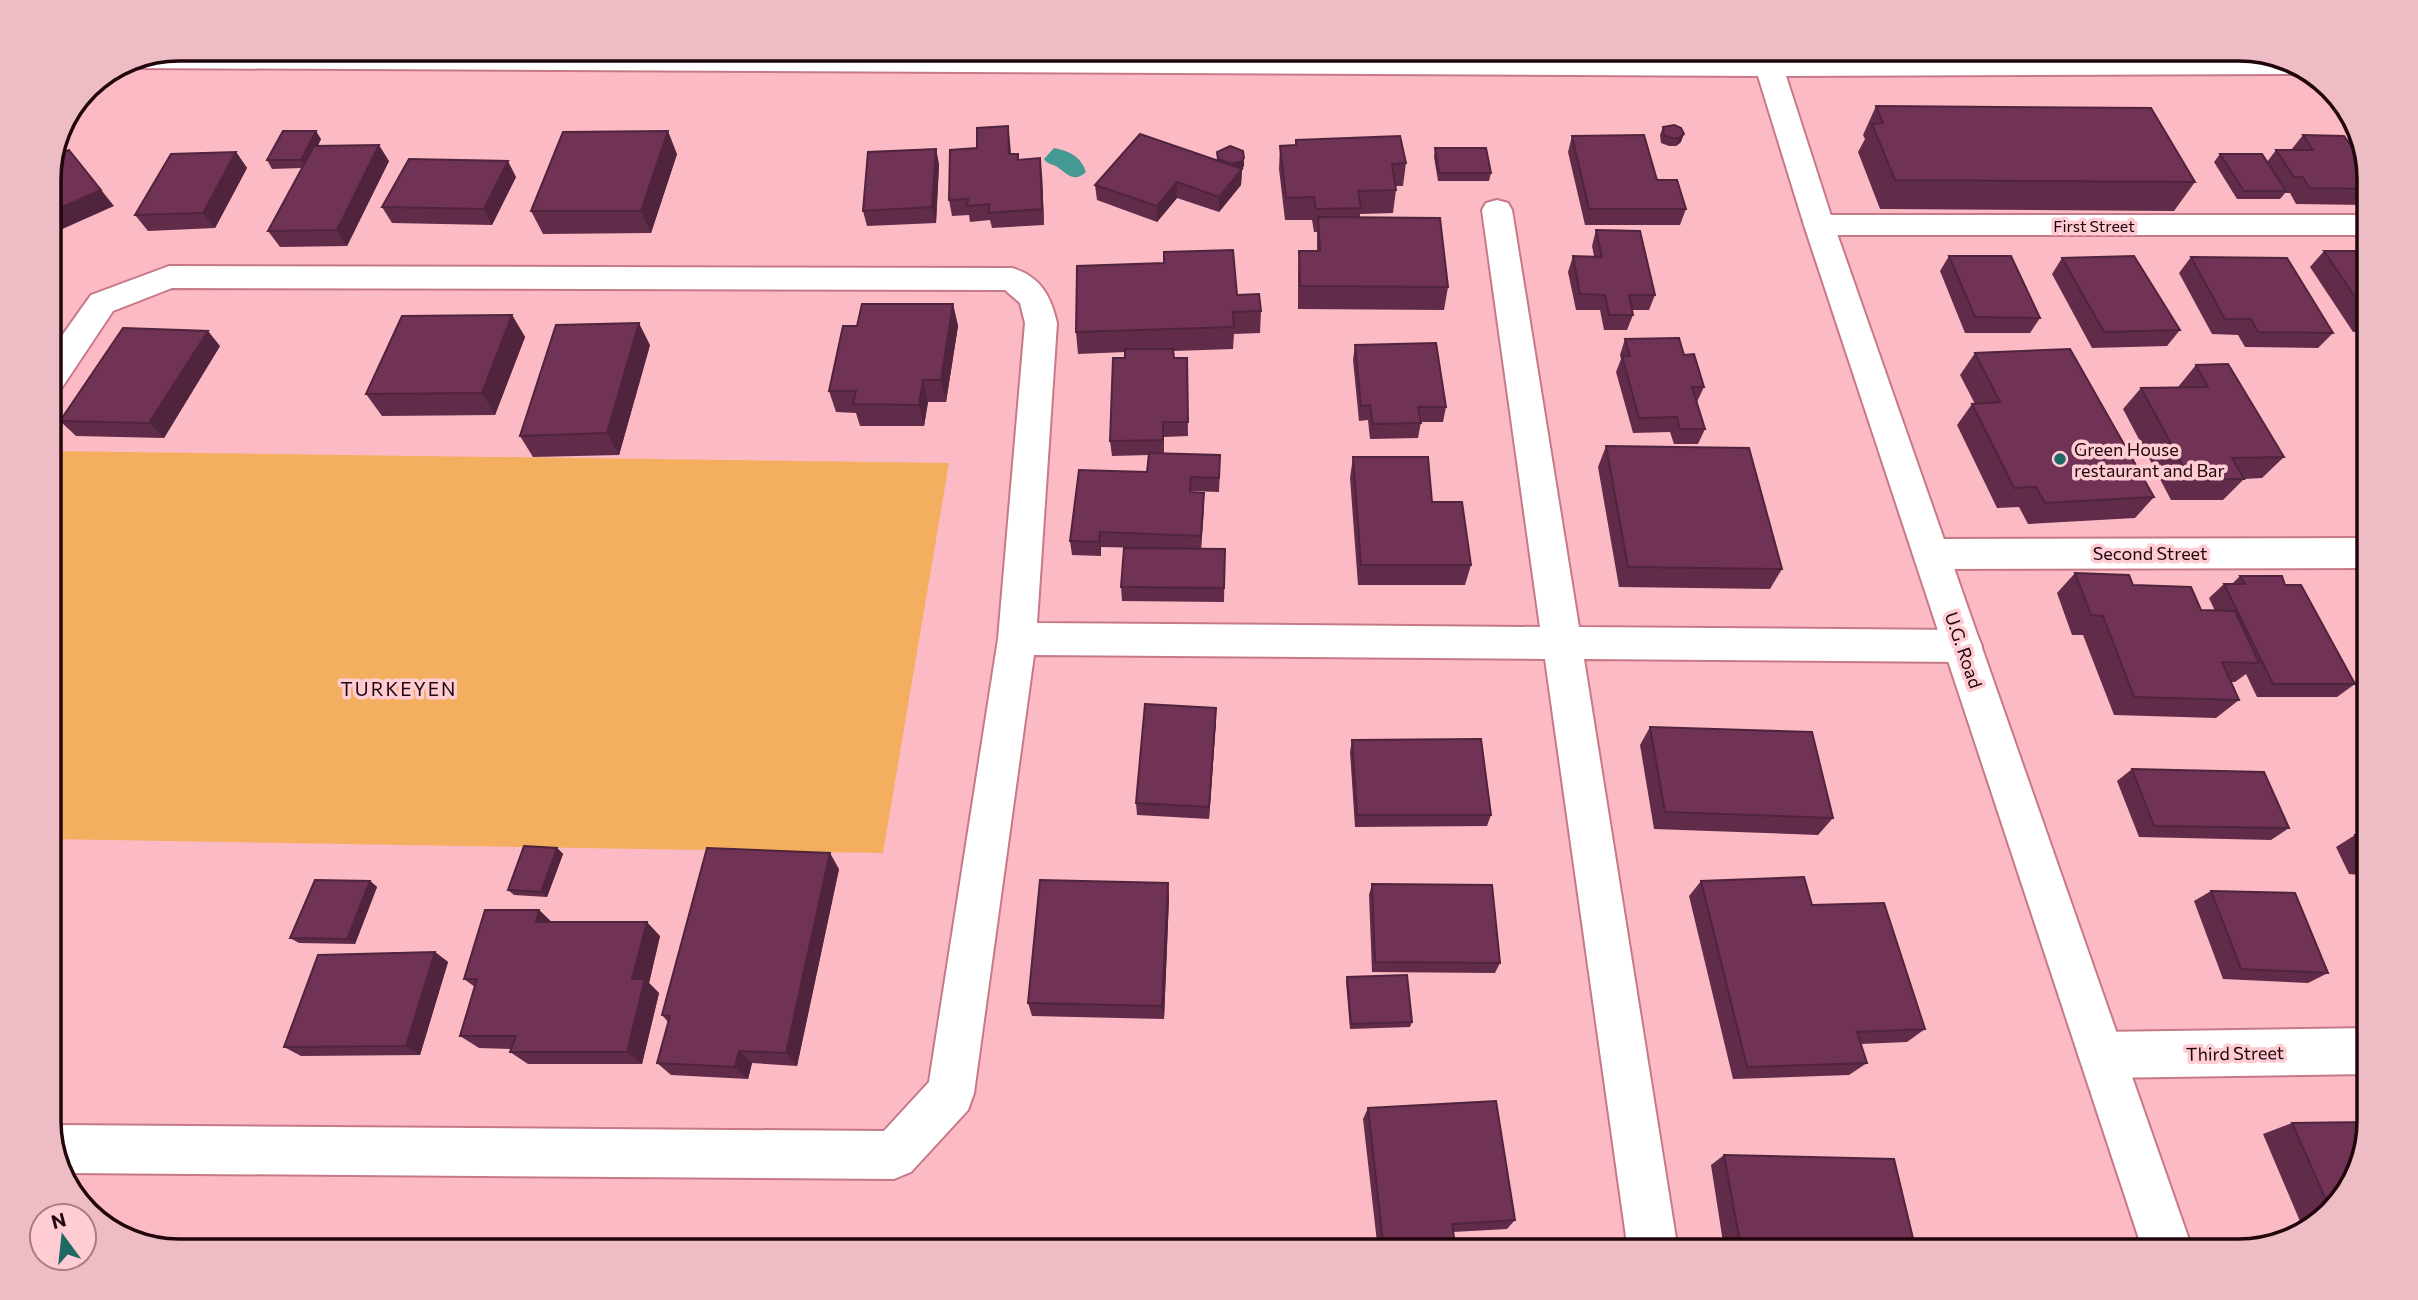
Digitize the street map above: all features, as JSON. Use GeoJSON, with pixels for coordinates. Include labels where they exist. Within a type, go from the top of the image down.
{"type":"FeatureCollection","features":[{"type":"Feature","properties":{"kind":"street","name":"U.G. Road"},"geometry":{"type":"LineString","coordinates":[[1768,61],[1819,225],[2164,1239]]}},
{"type":"Feature","properties":{"kind":"street"},"geometry":{"type":"LineString","coordinates":[[1901,61],[2273,67]]}},
{"type":"Feature","properties":{"kind":"street"},"geometry":{"type":"LineString","coordinates":[[1497,209],[1651,1239]]}},
{"type":"Feature","properties":{"kind":"street","name":"First Street"},"geometry":{"type":"LineString","coordinates":[[1819,225],[2356,225]]}},
{"type":"Feature","properties":{"kind":"street"},"geometry":{"type":"LineString","coordinates":[[62,361],[102,303],[169,277],[1012,279],[1035,298],[1041,323],[1017,639],[951,1093],[894,1155],[65,1149]]}},
{"type":"Feature","properties":{"kind":"street","name":"Second Street"},"geometry":{"type":"LineString","coordinates":[[1931,554],[2356,553]]}},
{"type":"Feature","properties":{"kind":"street"},"geometry":{"type":"LineString","coordinates":[[1017,639],[1963,646]]}},
{"type":"Feature","properties":{"kind":"street","name":"Third Street"},"geometry":{"type":"LineString","coordinates":[[2101,1055],[2357,1051]]}},
{"type":"Feature","properties":{"kind":"shaded area"},"geometry":{"type":"Polygon","coordinates":[[[62,451],[949,463],[883,853],[62,839],[62,451]]]}},
{"type":"Feature","properties":{"kind":"water"},"geometry":{"type":"Polygon","coordinates":[[[1054,148],[1074,155],[1086,172],[1079,177],[1072,177],[1048,163],[1044,159],[1054,148]]]}},
{"type":"Feature","properties":{"kind":"building"},"geometry":{"type":"Polygon","coordinates":[[[1876,106],[2151,108],[2195,182],[1895,180],[1872,124],[1883,123],[1876,106]]]}},
{"type":"Feature","properties":{"kind":"building"},"geometry":{"type":"Polygon","coordinates":[[[1674,125],[1681,128],[1684,134],[1679,138],[1664,135],[1663,127],[1674,125]]]}},
{"type":"Feature","properties":{"kind":"building"},"geometry":{"type":"Polygon","coordinates":[[[1008,126],[1009,154],[1018,154],[1018,160],[1040,158],[1042,209],[989,213],[989,204],[967,206],[968,199],[949,200],[950,150],[977,148],[977,128],[1008,126]]]}},
{"type":"Feature","properties":{"kind":"building"},"geometry":{"type":"Polygon","coordinates":[[[283,131],[316,131],[301,160],[267,160],[283,131]]]}},
{"type":"Feature","properties":{"kind":"building"},"geometry":{"type":"Polygon","coordinates":[[[668,131],[641,211],[531,211],[563,132],[668,131]]]}},
{"type":"Feature","properties":{"kind":"building"},"geometry":{"type":"Polygon","coordinates":[[[1140,134],[1242,169],[1219,197],[1177,182],[1157,206],[1095,185],[1140,134]]]}},
{"type":"Feature","properties":{"kind":"building"},"geometry":{"type":"Polygon","coordinates":[[[1644,135],[1657,180],[1677,180],[1686,209],[1589,209],[1572,136],[1644,135]]]}},
{"type":"Feature","properties":{"kind":"building"},"geometry":{"type":"Polygon","coordinates":[[[2303,135],[2344,136],[2352,148],[2356,189],[2309,188],[2303,177],[2294,177],[2276,150],[2313,150],[2303,135]]]}},
{"type":"Feature","properties":{"kind":"building"},"geometry":{"type":"Polygon","coordinates":[[[1400,136],[1406,163],[1392,164],[1396,190],[1358,191],[1361,208],[1316,209],[1314,197],[1286,198],[1280,146],[1296,145],[1296,140],[1400,136]]]}},
{"type":"Feature","properties":{"kind":"building"},"geometry":{"type":"Polygon","coordinates":[[[379,145],[337,230],[268,231],[314,146],[379,145]]]}},
{"type":"Feature","properties":{"kind":"building"},"geometry":{"type":"Polygon","coordinates":[[[1230,146],[1243,151],[1242,161],[1232,164],[1218,159],[1217,152],[1230,146]]]}},
{"type":"Feature","properties":{"kind":"building"},"geometry":{"type":"Polygon","coordinates":[[[1435,148],[1486,148],[1491,173],[1439,173],[1435,148]]]}},
{"type":"Feature","properties":{"kind":"building"},"geometry":{"type":"Polygon","coordinates":[[[936,149],[932,207],[863,211],[868,152],[936,149]]]}},
{"type":"Feature","properties":{"kind":"building"},"geometry":{"type":"Polygon","coordinates":[[[69,150],[101,190],[62,207],[62,171],[65,152],[69,150]]]}},
{"type":"Feature","properties":{"kind":"building"},"geometry":{"type":"Polygon","coordinates":[[[236,152],[203,213],[135,215],[171,154],[236,152]]]}},
{"type":"Feature","properties":{"kind":"building"},"geometry":{"type":"Polygon","coordinates":[[[2220,154],[2262,154],[2286,191],[2244,191],[2220,154]]]}},
{"type":"Feature","properties":{"kind":"building"},"geometry":{"type":"Polygon","coordinates":[[[409,159],[508,161],[484,209],[382,207],[409,159]]]}},
{"type":"Feature","properties":{"kind":"building"},"geometry":{"type":"Polygon","coordinates":[[[1318,217],[1440,218],[1448,287],[1300,286],[1299,251],[1320,251],[1318,217]]]}},
{"type":"Feature","properties":{"kind":"building"},"geometry":{"type":"Polygon","coordinates":[[[1596,230],[1640,231],[1655,295],[1629,295],[1633,315],[1609,315],[1605,295],[1580,294],[1573,256],[1602,257],[1596,230]]]}},
{"type":"Feature","properties":{"kind":"building"},"geometry":{"type":"Polygon","coordinates":[[[1233,250],[1237,295],[1259,294],[1261,311],[1233,312],[1234,327],[1076,332],[1077,266],[1164,263],[1164,252],[1233,250]]]}},
{"type":"Feature","properties":{"kind":"building"},"geometry":{"type":"Polygon","coordinates":[[[2324,251],[2356,251],[2356,298],[2324,251]]]}},
{"type":"Feature","properties":{"kind":"building"},"geometry":{"type":"Polygon","coordinates":[[[1949,256],[2011,256],[2040,318],[1975,317],[1949,256]]]}},
{"type":"Feature","properties":{"kind":"building"},"geometry":{"type":"Polygon","coordinates":[[[2134,256],[2180,330],[2104,332],[2062,258],[2134,256]]]}},
{"type":"Feature","properties":{"kind":"building"},"geometry":{"type":"Polygon","coordinates":[[[2191,257],[2287,258],[2333,333],[2258,332],[2251,319],[2225,319],[2191,257]]]}},
{"type":"Feature","properties":{"kind":"building"},"geometry":{"type":"Polygon","coordinates":[[[862,304],[953,304],[941,380],[923,380],[919,405],[853,404],[856,391],[829,391],[843,326],[857,326],[862,304]]]}},
{"type":"Feature","properties":{"kind":"building"},"geometry":{"type":"Polygon","coordinates":[[[512,315],[482,393],[366,394],[402,316],[512,315]]]}},
{"type":"Feature","properties":{"kind":"building"},"geometry":{"type":"Polygon","coordinates":[[[639,323],[607,433],[520,436],[556,325],[639,323]]]}},
{"type":"Feature","properties":{"kind":"building"},"geometry":{"type":"Polygon","coordinates":[[[123,328],[208,331],[149,423],[62,421],[123,328]]]}},
{"type":"Feature","properties":{"kind":"building"},"geometry":{"type":"Polygon","coordinates":[[[1679,338],[1684,355],[1694,354],[1704,387],[1692,387],[1705,429],[1680,429],[1677,417],[1639,418],[1622,356],[1630,356],[1625,339],[1679,338]]]}},
{"type":"Feature","properties":{"kind":"building"},"geometry":{"type":"Polygon","coordinates":[[[1436,343],[1446,407],[1418,407],[1421,423],[1373,424],[1370,405],[1361,406],[1355,345],[1436,343]]]}},
{"type":"Feature","properties":{"kind":"building"},"geometry":{"type":"Polygon","coordinates":[[[1125,349],[1173,349],[1174,358],[1187,358],[1188,422],[1163,422],[1163,440],[1110,441],[1113,358],[1125,358],[1125,349]]]}},
{"type":"Feature","properties":{"kind":"building"},"geometry":{"type":"Polygon","coordinates":[[[2070,349],[2154,497],[2045,503],[2036,487],[2014,488],[1972,404],[2000,402],[1975,353],[2070,349]]]}},
{"type":"Feature","properties":{"kind":"building"},"geometry":{"type":"Polygon","coordinates":[[[2228,364],[2284,457],[2232,458],[2244,479],[2190,479],[2141,388],[2208,387],[2196,365],[2228,364]]]}},
{"type":"Feature","properties":{"kind":"building"},"geometry":{"type":"Polygon","coordinates":[[[1606,446],[1749,448],[1782,569],[1628,567],[1606,446]]]}},
{"type":"Feature","properties":{"kind":"building"},"geometry":{"type":"Polygon","coordinates":[[[1149,453],[1220,455],[1219,478],[1191,477],[1190,492],[1204,493],[1201,536],[1100,532],[1099,542],[1070,541],[1079,470],[1147,472],[1149,453]]]}},
{"type":"Feature","properties":{"kind":"building"},"geometry":{"type":"Polygon","coordinates":[[[1353,457],[1428,457],[1432,502],[1462,502],[1471,565],[1361,565],[1353,457]]]}},
{"type":"Feature","properties":{"kind":"building"},"geometry":{"type":"Polygon","coordinates":[[[1124,548],[1225,549],[1224,588],[1121,587],[1124,548]]]}},
{"type":"Feature","properties":{"kind":"building"},"geometry":{"type":"Polygon","coordinates":[[[2075,573],[2129,575],[2133,585],[2191,587],[2201,610],[2235,611],[2259,663],[2222,662],[2239,700],[2134,697],[2103,616],[2091,615],[2075,573]]]}},
{"type":"Feature","properties":{"kind":"building"},"geometry":{"type":"Polygon","coordinates":[[[2240,576],[2282,576],[2285,585],[2301,585],[2355,684],[2273,684],[2224,584],[2245,584],[2240,576]]]}},
{"type":"Feature","properties":{"kind":"building"},"geometry":{"type":"Polygon","coordinates":[[[1145,704],[1216,708],[1209,807],[1136,803],[1145,704]]]}},
{"type":"Feature","properties":{"kind":"building"},"geometry":{"type":"Polygon","coordinates":[[[1650,727],[1812,732],[1833,818],[1665,812],[1650,727]]]}},
{"type":"Feature","properties":{"kind":"building"},"geometry":{"type":"Polygon","coordinates":[[[1481,739],[1491,815],[1357,815],[1352,740],[1481,739]]]}},
{"type":"Feature","properties":{"kind":"building"},"geometry":{"type":"Polygon","coordinates":[[[2132,769],[2264,772],[2289,828],[2154,826],[2132,769]]]}},
{"type":"Feature","properties":{"kind":"building"},"geometry":{"type":"Polygon","coordinates":[[[524,846],[557,848],[541,892],[508,890],[524,846]]]}},
{"type":"Feature","properties":{"kind":"building"},"geometry":{"type":"Polygon","coordinates":[[[707,848],[830,853],[786,1053],[739,1051],[735,1067],[657,1063],[670,1016],[662,1015],[707,848]]]}},
{"type":"Feature","properties":{"kind":"building"},"geometry":{"type":"Polygon","coordinates":[[[1804,877],[1812,905],[1884,903],[1925,1029],[1857,1032],[1867,1063],[1747,1067],[1701,881],[1804,877]]]}},
{"type":"Feature","properties":{"kind":"building"},"geometry":{"type":"Polygon","coordinates":[[[315,880],[370,881],[347,939],[290,938],[315,880]]]}},
{"type":"Feature","properties":{"kind":"building"},"geometry":{"type":"Polygon","coordinates":[[[1040,880],[1168,883],[1162,1006],[1028,1003],[1040,880]]]}},
{"type":"Feature","properties":{"kind":"building"},"geometry":{"type":"Polygon","coordinates":[[[1372,884],[1492,885],[1500,963],[1375,962],[1372,884]]]}},
{"type":"Feature","properties":{"kind":"building"},"geometry":{"type":"Polygon","coordinates":[[[2211,891],[2295,893],[2328,973],[2241,969],[2211,891]]]}},
{"type":"Feature","properties":{"kind":"building"},"geometry":{"type":"Polygon","coordinates":[[[485,910],[539,910],[536,922],[647,922],[632,979],[645,979],[627,1052],[510,1052],[516,1036],[460,1036],[477,979],[464,979],[485,910]]]}},
{"type":"Feature","properties":{"kind":"building"},"geometry":{"type":"Polygon","coordinates":[[[435,952],[406,1046],[284,1047],[318,955],[435,952]]]}},
{"type":"Feature","properties":{"kind":"building"},"geometry":{"type":"Polygon","coordinates":[[[1407,975],[1412,1022],[1351,1024],[1347,977],[1407,975]]]}},
{"type":"Feature","properties":{"kind":"building"},"geometry":{"type":"Polygon","coordinates":[[[1496,1101],[1515,1220],[1452,1224],[1454,1239],[1383,1239],[1368,1108],[1496,1101]]]}},
{"type":"Feature","properties":{"kind":"building"},"geometry":{"type":"Polygon","coordinates":[[[2357,1122],[2351,1159],[2345,1173],[2326,1200],[2292,1123],[2357,1122]]]}},
{"type":"Feature","properties":{"kind":"building"},"geometry":{"type":"Polygon","coordinates":[[[1724,1155],[1894,1159],[1913,1239],[1739,1239],[1724,1155]]]}},
{"type":"Feature","properties":{"kind":"place","name":"Green House restaurant and Bar"},"geometry":{"type":"Point","coordinates":[2060,459]}},
{"type":"Feature","properties":{"kind":"district","name":"TURKEYEN"},"geometry":{"type":"Point","coordinates":[399,688]}}]}
